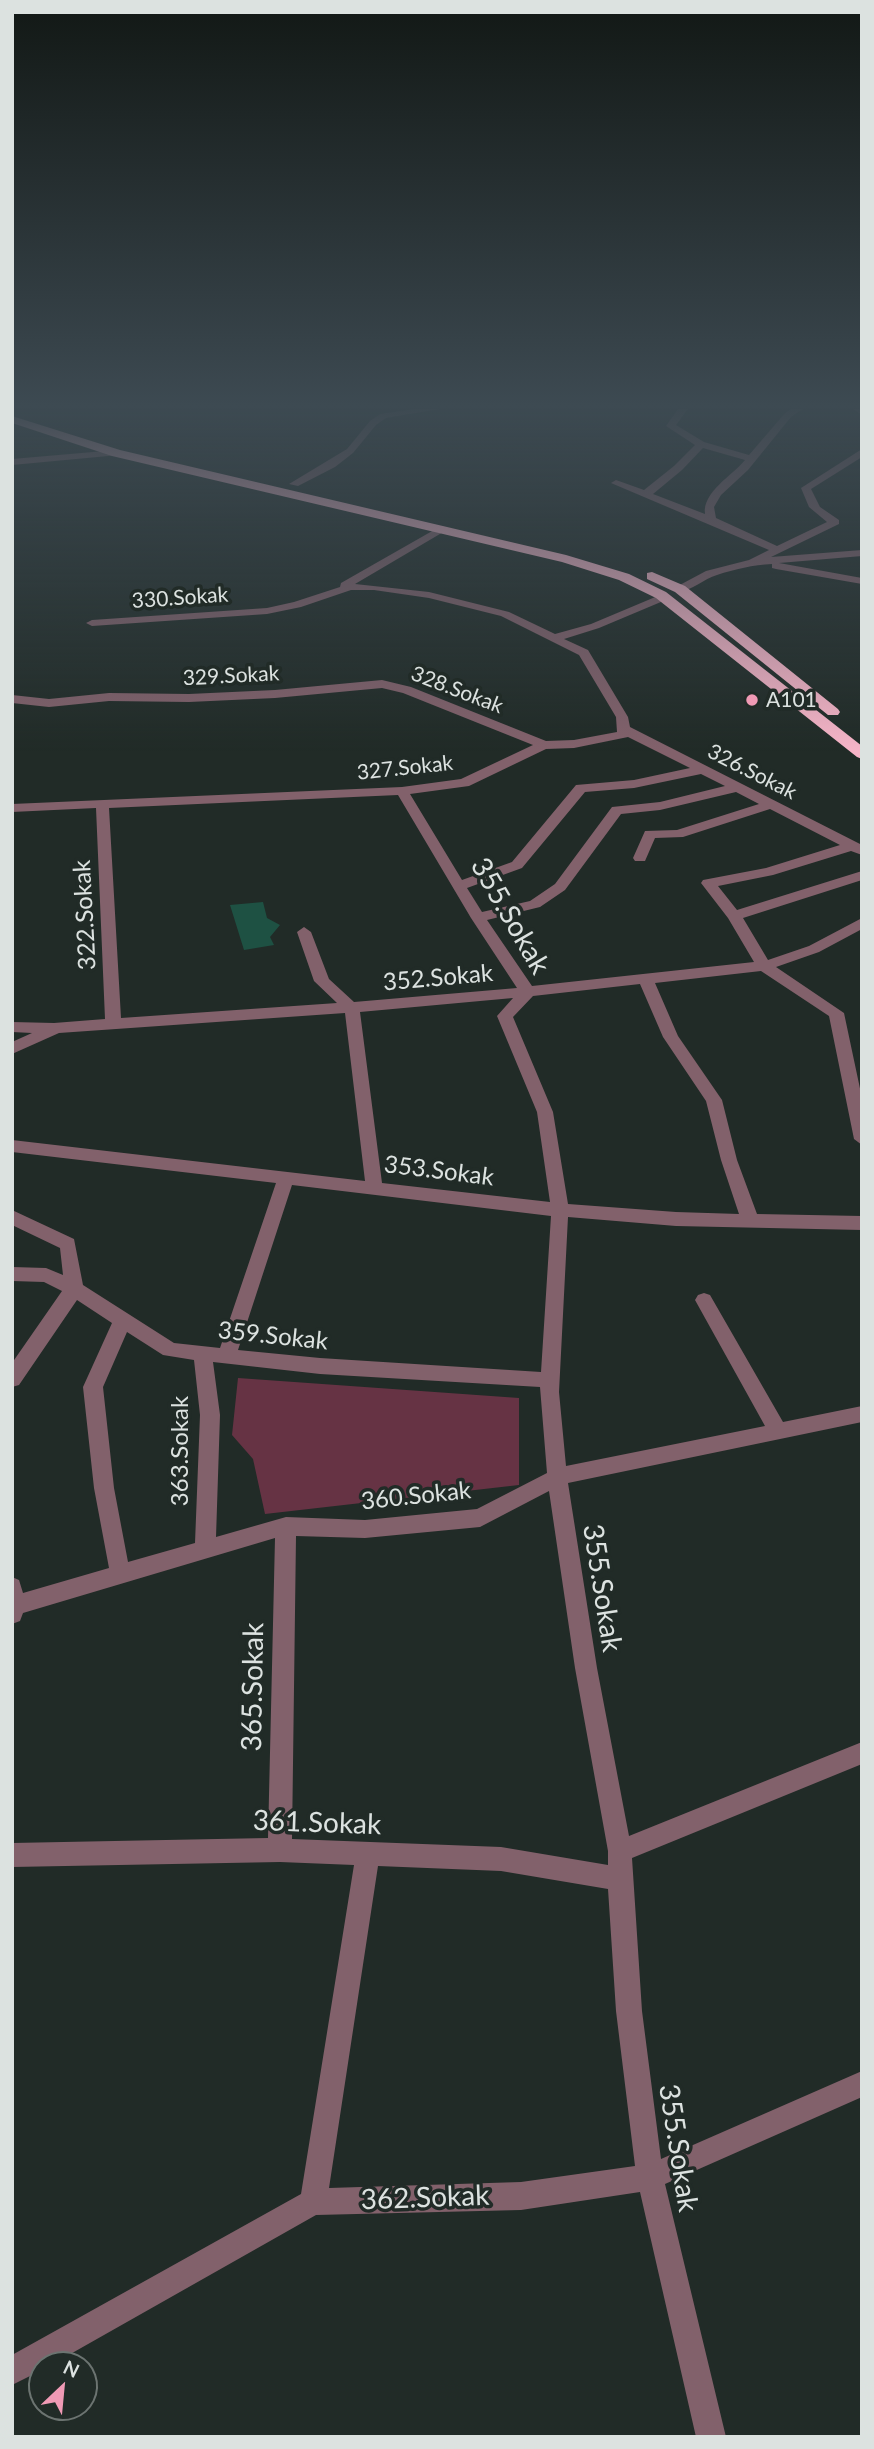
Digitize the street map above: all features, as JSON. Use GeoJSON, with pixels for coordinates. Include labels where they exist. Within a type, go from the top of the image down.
{"type":"FeatureCollection","features":[{"type":"Feature","properties":{"kind":"highway"},"geometry":{"type":"LineString","coordinates":[[417,523],[604,570],[664,597],[862,754]]}},
{"type":"Feature","properties":{"kind":"highway"},"geometry":{"type":"LineString","coordinates":[[459,523],[605,558],[680,589],[862,735]]}},
{"type":"Feature","properties":{"kind":"street"},"geometry":{"type":"LineString","coordinates":[[718,523],[777,550]]}},
{"type":"Feature","properties":{"kind":"street"},"geometry":{"type":"LineString","coordinates":[[752,562],[832,523]]}},
{"type":"Feature","properties":{"kind":"street"},"geometry":{"type":"LineString","coordinates":[[327,595],[441,529]]}},
{"type":"Feature","properties":{"kind":"street"},"geometry":{"type":"LineString","coordinates":[[680,589],[710,573],[752,562],[862,553]]}},
{"type":"Feature","properties":{"kind":"street"},"geometry":{"type":"LineString","coordinates":[[752,562],[862,581]]}},
{"type":"Feature","properties":{"kind":"street","name":"330.Sokak"},"geometry":{"type":"LineString","coordinates":[[92,623],[267,611],[350,587],[374,587],[429,596],[505,614],[554,638]]}},
{"type":"Feature","properties":{"kind":"street"},"geometry":{"type":"LineString","coordinates":[[554,638],[595,626],[664,597]]}},
{"type":"Feature","properties":{"kind":"street"},"geometry":{"type":"LineString","coordinates":[[554,638],[584,653],[622,717],[623,729]]}},
{"type":"Feature","properties":{"kind":"street","name":"328.Sokak"},"geometry":{"type":"LineString","coordinates":[[355,685],[382,684],[407,690],[544,746]]}},
{"type":"Feature","properties":{"kind":"street","name":"329.Sokak"},"geometry":{"type":"LineString","coordinates":[[12,699],[49,703],[109,697],[275,694],[355,685]]}},
{"type":"Feature","properties":{"kind":"street","name":"327.Sokak"},"geometry":{"type":"LineString","coordinates":[[12,808],[402,791],[464,783],[544,746],[574,744],[624,734],[623,729]]}},
{"type":"Feature","properties":{"kind":"street","name":"326.Sokak"},"geometry":{"type":"LineString","coordinates":[[623,729],[856,848]]}},
{"type":"Feature","properties":{"kind":"street"},"geometry":{"type":"LineString","coordinates":[[460,886],[517,865],[581,788],[634,784],[701,770]]}},
{"type":"Feature","properties":{"kind":"street"},"geometry":{"type":"LineString","coordinates":[[478,919],[535,904],[560,887],[617,810],[660,806],[735,788]]}},
{"type":"Feature","properties":{"kind":"street","name":"355.Sokak"},"geometry":{"type":"LineString","coordinates":[[402,791],[478,919],[528,992],[505,1016],[545,1112],[560,1210],[550,1380],[557,1477],[586,1668],[620,1851],[619,1879],[629,2011],[650,2177],[711,2437]]}},
{"type":"Feature","properties":{"kind":"street","name":"322.Sokak"},"geometry":{"type":"LineString","coordinates":[[102,804],[113,1023]]}},
{"type":"Feature","properties":{"kind":"street"},"geometry":{"type":"LineString","coordinates":[[640,858],[650,834],[677,834],[769,805]]}},
{"type":"Feature","properties":{"kind":"street"},"geometry":{"type":"LineString","coordinates":[[856,848],[768,872],[708,883],[734,916],[764,965],[836,1013],[862,1139]]}},
{"type":"Feature","properties":{"kind":"street"},"geometry":{"type":"LineString","coordinates":[[734,916],[862,875]]}},
{"type":"Feature","properties":{"kind":"street","name":"352.Sokak"},"geometry":{"type":"LineString","coordinates":[[12,1049],[56,1028],[528,992],[764,965],[814,948],[862,923]]}},
{"type":"Feature","properties":{"kind":"street"},"geometry":{"type":"LineString","coordinates":[[304,932],[323,981],[352,1007],[374,1188]]}},
{"type":"Feature","properties":{"kind":"street"},"geometry":{"type":"LineString","coordinates":[[646,980],[671,1037],[714,1100],[729,1160],[751,1222]]}},
{"type":"Feature","properties":{"kind":"street"},"geometry":{"type":"LineString","coordinates":[[12,1027],[56,1028]]}},
{"type":"Feature","properties":{"kind":"street","name":"353.Sokak"},"geometry":{"type":"LineString","coordinates":[[12,1146],[560,1210],[751,1222],[862,1223]]}},
{"type":"Feature","properties":{"kind":"street"},"geometry":{"type":"LineString","coordinates":[[227,1356],[286,1178]]}},
{"type":"Feature","properties":{"kind":"street"},"geometry":{"type":"LineString","coordinates":[[12,1217],[68,1244],[74,1289],[12,1379]]}},
{"type":"Feature","properties":{"kind":"street","name":"359.Sokak"},"geometry":{"type":"LineString","coordinates":[[12,1274],[46,1275],[74,1289],[170,1350],[320,1366],[550,1380]]}},
{"type":"Feature","properties":{"kind":"street"},"geometry":{"type":"LineString","coordinates":[[704,1300],[779,1432]]}},
{"type":"Feature","properties":{"kind":"street"},"geometry":{"type":"LineString","coordinates":[[120,1573],[104,1488],[93,1387],[123,1320]]}},
{"type":"Feature","properties":{"kind":"street","name":"363.Sokak"},"geometry":{"type":"LineString","coordinates":[[203,1354],[210,1415],[205,1548]]}},
{"type":"Feature","properties":{"kind":"street","name":"360.Sokak"},"geometry":{"type":"LineString","coordinates":[[13,1603],[286,1526],[365,1529],[481,1518],[557,1477],[862,1414]]}},
{"type":"Feature","properties":{"kind":"street","name":"365.Sokak"},"geometry":{"type":"LineString","coordinates":[[280,1850],[286,1526]]}},
{"type":"Feature","properties":{"kind":"street"},"geometry":{"type":"LineString","coordinates":[[620,1851],[862,1753]]}},
{"type":"Feature","properties":{"kind":"street","name":"361.Sokak"},"geometry":{"type":"LineString","coordinates":[[12,1855],[280,1850],[501,1859],[619,1879]]}},
{"type":"Feature","properties":{"kind":"street"},"geometry":{"type":"LineString","coordinates":[[313,2202],[368,1854]]}},
{"type":"Feature","properties":{"kind":"street","name":"362.Sokak"},"geometry":{"type":"LineString","coordinates":[[12,2371],[313,2202],[522,2196],[650,2177],[862,2084]]}},
{"type":"Feature","properties":{"kind":"shaded area"},"geometry":{"type":"Polygon","coordinates":[[[263,902],[267,918],[280,925],[270,937],[274,945],[244,950],[230,905],[263,902]]]}},
{"type":"Feature","properties":{"kind":"shaded area"},"geometry":{"type":"Polygon","coordinates":[[[238,1378],[519,1398],[519,1485],[265,1514],[253,1459],[232,1435],[238,1378]]]}},
{"type":"Feature","properties":{"kind":"place","name":"A101"},"geometry":{"type":"Point","coordinates":[752,700]}}]}
